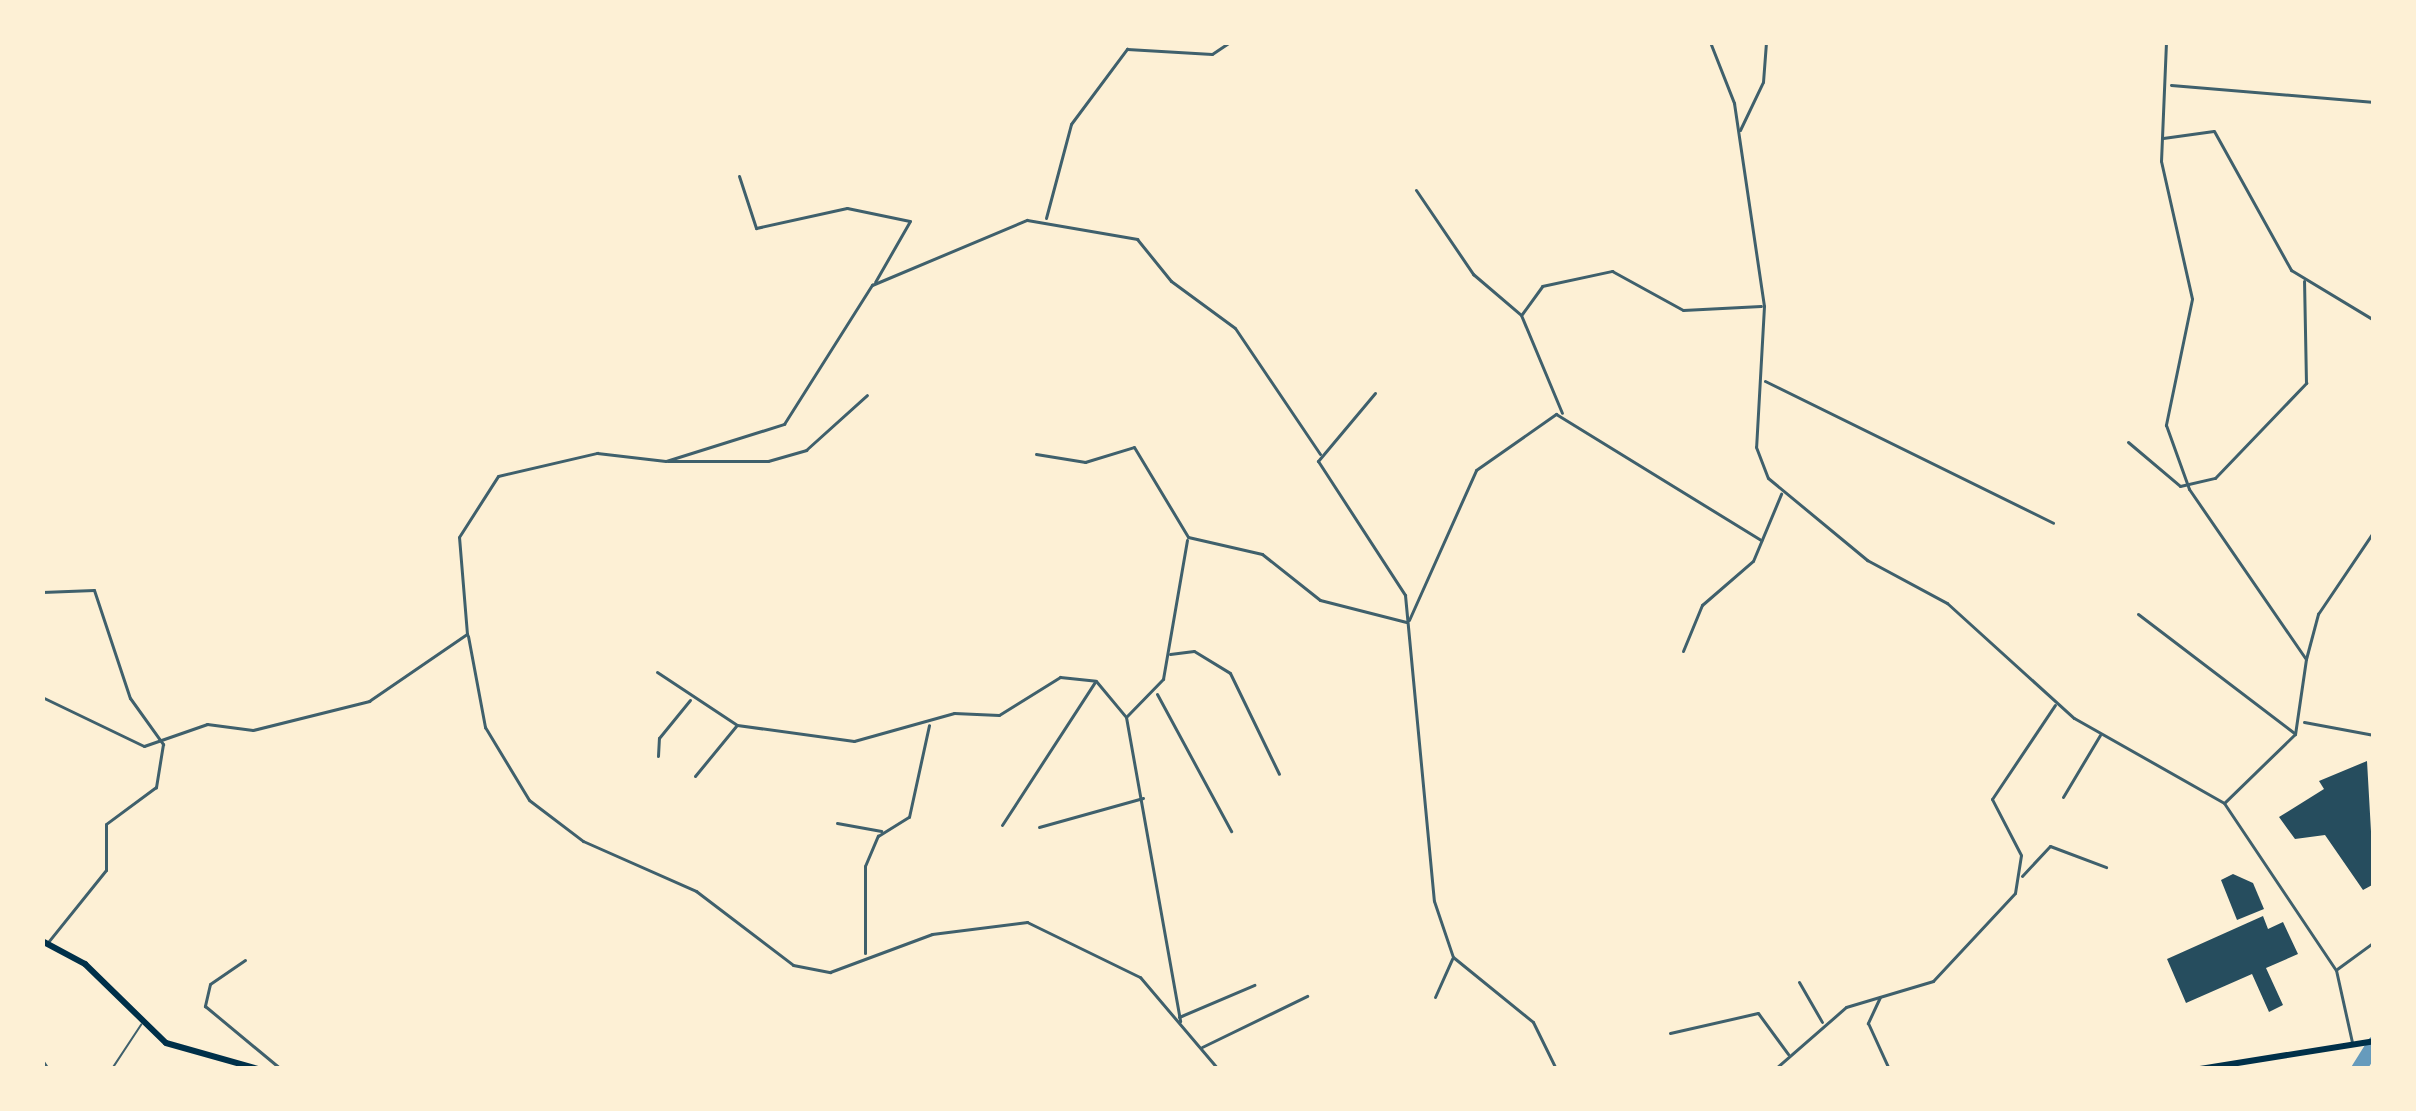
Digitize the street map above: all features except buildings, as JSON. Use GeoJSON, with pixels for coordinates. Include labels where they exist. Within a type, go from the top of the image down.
{"type":"FeatureCollection","features":[{"type":"Feature","properties":{"kind":"main road"},"geometry":{"type":"LineString","coordinates":[[45,942],[85,964],[141,1024],[188,1054],[258,1069]]}},
{"type":"Feature","properties":{"kind":"main road"},"geometry":{"type":"LineString","coordinates":[[2200,1069],[2372,1042]]}},
{"type":"Feature","properties":{"kind":"street"},"geometry":{"type":"LineString","coordinates":[[1045,220],[1071,124],[1127,49],[1212,55],[1230,42]]}},
{"type":"Feature","properties":{"kind":"street"},"geometry":{"type":"LineString","coordinates":[[1710,42],[1739,132],[1764,306],[1756,448],[1782,493],[1867,560],[1947,603],[2056,704],[2224,803],[2336,970],[2352,1044]]}},
{"type":"Feature","properties":{"kind":"street"},"geometry":{"type":"LineString","coordinates":[[1739,132],[1762,82],[1766,42]]}},
{"type":"Feature","properties":{"kind":"street"},"geometry":{"type":"LineString","coordinates":[[2166,42],[2169,85],[2161,139],[2192,299],[2165,425],[2189,489],[2306,659]]}},
{"type":"Feature","properties":{"kind":"street"},"geometry":{"type":"LineString","coordinates":[[2169,85],[2374,102]]}},
{"type":"Feature","properties":{"kind":"street"},"geometry":{"type":"LineString","coordinates":[[2161,139],[2214,130],[2253,215],[2304,281],[2374,320]]}},
{"type":"Feature","properties":{"kind":"street"},"geometry":{"type":"LineString","coordinates":[[666,461],[784,424],[910,221],[848,208],[756,228],[739,176]]}},
{"type":"Feature","properties":{"kind":"street"},"geometry":{"type":"LineString","coordinates":[[1416,190],[1473,274],[1521,315],[1562,413],[1761,540]]}},
{"type":"Feature","properties":{"kind":"street"},"geometry":{"type":"LineString","coordinates":[[872,285],[955,256],[998,226],[1045,220],[1137,239],[1171,281],[1235,328],[1320,454],[1405,595],[1431,887],[1453,957],[1533,1022],[1556,1069]]}},
{"type":"Feature","properties":{"kind":"street"},"geometry":{"type":"LineString","coordinates":[[1521,315],[1541,286],[1612,271],[1696,312],[1764,306]]}},
{"type":"Feature","properties":{"kind":"street"},"geometry":{"type":"LineString","coordinates":[[2189,489],[2215,478],[2306,383],[2296,299],[2304,281]]}},
{"type":"Feature","properties":{"kind":"street"},"geometry":{"type":"LineString","coordinates":[[1763,381],[2053,523]]}},
{"type":"Feature","properties":{"kind":"street"},"geometry":{"type":"LineString","coordinates":[[1320,454],[1375,393]]}},
{"type":"Feature","properties":{"kind":"street"},"geometry":{"type":"LineString","coordinates":[[867,395],[806,449],[768,461],[666,461],[597,453],[499,476],[459,537],[467,634],[485,727],[551,820],[684,884],[811,973],[865,955],[1028,922],[1128,968],[1180,1020],[1217,1068],[1233,1069]]}},
{"type":"Feature","properties":{"kind":"street"},"geometry":{"type":"LineString","coordinates":[[1408,622],[1476,470],[1562,413]]}},
{"type":"Feature","properties":{"kind":"street"},"geometry":{"type":"LineString","coordinates":[[2128,442],[2189,489]]}},
{"type":"Feature","properties":{"kind":"street"},"geometry":{"type":"LineString","coordinates":[[1036,454],[1085,462],[1134,447],[1188,537],[1168,654],[1156,692],[1126,717]]}},
{"type":"Feature","properties":{"kind":"street"},"geometry":{"type":"LineString","coordinates":[[1683,650],[1702,605],[1761,540],[1782,493]]}},
{"type":"Feature","properties":{"kind":"street"},"geometry":{"type":"LineString","coordinates":[[2224,803],[2302,722],[2306,659],[2318,614],[2374,531]]}},
{"type":"Feature","properties":{"kind":"street"},"geometry":{"type":"LineString","coordinates":[[1188,537],[1262,554],[1320,600],[1408,622]]}},
{"type":"Feature","properties":{"kind":"street"},"geometry":{"type":"LineString","coordinates":[[42,592],[94,590],[130,698],[163,744],[156,787],[106,824],[106,870],[45,942]]}},
{"type":"Feature","properties":{"kind":"street"},"geometry":{"type":"LineString","coordinates":[[2138,614],[2295,734]]}},
{"type":"Feature","properties":{"kind":"street"},"geometry":{"type":"LineString","coordinates":[[42,697],[123,740],[163,744],[206,724],[253,730],[369,700],[467,634]]}},
{"type":"Feature","properties":{"kind":"street"},"geometry":{"type":"LineString","coordinates":[[1168,654],[1194,651],[1229,673],[1279,774]]}},
{"type":"Feature","properties":{"kind":"street"},"geometry":{"type":"LineString","coordinates":[[657,671],[691,699],[737,725],[854,741],[929,725],[955,713],[999,715],[1060,677],[1096,681],[1126,717],[1144,797],[1180,1020]]}},
{"type":"Feature","properties":{"kind":"street"},"geometry":{"type":"LineString","coordinates":[[1002,825],[1096,681]]}},
{"type":"Feature","properties":{"kind":"street"},"geometry":{"type":"LineString","coordinates":[[1156,692],[1231,830]]}},
{"type":"Feature","properties":{"kind":"street"},"geometry":{"type":"LineString","coordinates":[[658,756],[659,738],[691,699]]}},
{"type":"Feature","properties":{"kind":"street"},"geometry":{"type":"LineString","coordinates":[[2021,878],[1993,799],[2056,704]]}},
{"type":"Feature","properties":{"kind":"street"},"geometry":{"type":"LineString","coordinates":[[2302,722],[2374,735]]}},
{"type":"Feature","properties":{"kind":"street"},"geometry":{"type":"LineString","coordinates":[[695,776],[737,725]]}},
{"type":"Feature","properties":{"kind":"street"},"geometry":{"type":"LineString","coordinates":[[837,823],[882,831],[909,818],[929,725]]}},
{"type":"Feature","properties":{"kind":"street"},"geometry":{"type":"LineString","coordinates":[[2063,797],[2101,734]]}},
{"type":"Feature","properties":{"kind":"street"},"geometry":{"type":"LineString","coordinates":[[1039,827],[1144,797]]}},
{"type":"Feature","properties":{"kind":"street"},"geometry":{"type":"LineString","coordinates":[[865,955],[865,866],[882,831]]}},
{"type":"Feature","properties":{"kind":"street"},"geometry":{"type":"LineString","coordinates":[[1775,1069],[1823,1023],[1882,996],[1933,981],[2042,847],[2106,867]]}},
{"type":"Feature","properties":{"kind":"street"},"geometry":{"type":"LineString","coordinates":[[2336,970],[2374,942]]}},
{"type":"Feature","properties":{"kind":"street"},"geometry":{"type":"LineString","coordinates":[[1435,997],[1453,957]]}},
{"type":"Feature","properties":{"kind":"street"},"geometry":{"type":"LineString","coordinates":[[245,960],[210,984],[205,1006],[281,1069]]}},
{"type":"Feature","properties":{"kind":"street"},"geometry":{"type":"LineString","coordinates":[[1799,982],[1823,1023]]}},
{"type":"Feature","properties":{"kind":"street"},"geometry":{"type":"LineString","coordinates":[[1180,1020],[1253,985]]}},
{"type":"Feature","properties":{"kind":"street"},"geometry":{"type":"LineString","coordinates":[[1200,1048],[1307,996]]}},
{"type":"Feature","properties":{"kind":"street"},"geometry":{"type":"LineString","coordinates":[[1882,996],[1868,1023],[1889,1069]]}},
{"type":"Feature","properties":{"kind":"street"},"geometry":{"type":"LineString","coordinates":[[1670,1033],[1758,1013],[1788,1055]]}},
{"type":"Feature","properties":{"kind":"street"},"geometry":{"type":"LineString","coordinates":[[42,1060],[48,1069]]}},
{"type":"Feature","properties":{"kind":"lane"},"geometry":{"type":"LineString","coordinates":[[112,1069],[141,1024]]}},
{"type":"Feature","properties":{"kind":"waterway"},"geometry":{"type":"LineString","coordinates":[[2358,1069],[2374,1043]]}}]}
